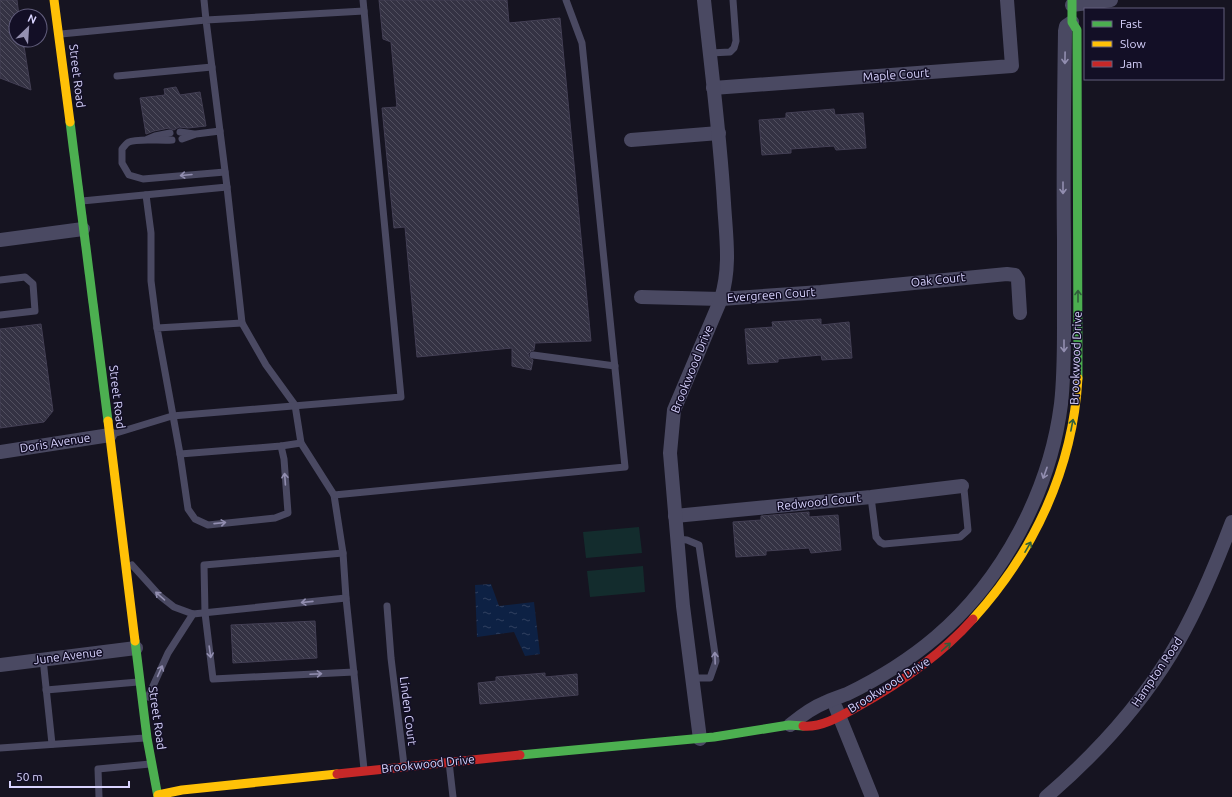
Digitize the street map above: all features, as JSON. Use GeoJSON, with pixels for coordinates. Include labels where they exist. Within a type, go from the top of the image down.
{"type":"FeatureCollection","features":[{"type":"Feature","properties":{"kind":"street","name":"Street Road"},"geometry":{"type":"LineString","coordinates":[[54,0],[147,738],[156,796]]}},
{"type":"Feature","properties":{"kind":"street","name":"Brookwood Drive"},"geometry":{"type":"LineString","coordinates":[[700,739],[677,539],[670,453],[674,410],[721,299],[726,282],[728,264],[719,133],[704,0]]}},
{"type":"Feature","properties":{"kind":"street","name":"Maple Court"},"geometry":{"type":"LineString","coordinates":[[713,88],[1012,66],[1007,0]]}},
{"type":"Feature","properties":{"kind":"street"},"geometry":{"type":"LineString","coordinates":[[1072,2],[1111,0]]}},
{"type":"Feature","properties":{"kind":"street","name":"Brookwood Drive"},"geometry":{"type":"LineString","coordinates":[[156,796],[182,790],[449,762],[738,735],[790,725],[812,726],[860,706],[907,677],[932,659],[965,630],[1011,574],[1028,547],[1045,512],[1060,474],[1069,441],[1075,412],[1078,370],[1078,30],[1072,22],[1072,2]]}},
{"type":"Feature","properties":{"kind":"street","name":"Brookwood Drive"},"geometry":{"type":"LineString","coordinates":[[790,725],[816,707],[847,693],[903,662],[937,636],[963,610],[989,579],[1018,534],[1035,500],[1048,464],[1057,431],[1061,403],[1064,358],[1063,170],[1065,31],[1066,26],[1072,22]]}},
{"type":"Feature","properties":{"kind":"street"},"geometry":{"type":"LineString","coordinates":[[631,140],[719,133]]}},
{"type":"Feature","properties":{"kind":"street"},"geometry":{"type":"LineString","coordinates":[[0,240],[83,229]]}},
{"type":"Feature","properties":{"kind":"street","name":"Oak Court"},"geometry":{"type":"LineString","coordinates":[[821,292],[1007,274],[1015,275],[1018,280],[1020,313]]}},
{"type":"Feature","properties":{"kind":"street","name":"Evergreen Court"},"geometry":{"type":"LineString","coordinates":[[641,297],[721,299],[821,292]]}},
{"type":"Feature","properties":{"kind":"street","name":"Doris Avenue"},"geometry":{"type":"LineString","coordinates":[[0,452],[110,435]]}},
{"type":"Feature","properties":{"kind":"street","name":"Redwood Court"},"geometry":{"type":"LineString","coordinates":[[675,516],[962,486]]}},
{"type":"Feature","properties":{"kind":"street","name":"Hampton Road"},"geometry":{"type":"LineString","coordinates":[[1046,797],[1102,744],[1150,686],[1171,654],[1189,621],[1222,549],[1232,522]]}},
{"type":"Feature","properties":{"kind":"street","name":"June Avenue"},"geometry":{"type":"LineString","coordinates":[[0,665],[136,648]]}},
{"type":"Feature","properties":{"kind":"street"},"geometry":{"type":"LineString","coordinates":[[833,699],[872,797]]}},
{"type":"Feature","properties":{"kind":"lane"},"geometry":{"type":"LineString","coordinates":[[204,0],[242,323],[266,365],[295,405],[301,443],[334,495],[343,553],[346,598],[364,771]]}},
{"type":"Feature","properties":{"kind":"lane"},"geometry":{"type":"LineString","coordinates":[[110,435],[172,416],[401,397],[364,0]]}},
{"type":"Feature","properties":{"kind":"lane"},"geometry":{"type":"LineString","coordinates":[[334,495],[625,467],[582,43],[566,0]]}},
{"type":"Feature","properties":{"kind":"lane"},"geometry":{"type":"LineString","coordinates":[[710,53],[730,52],[734,48],[736,41],[733,0]]}},
{"type":"Feature","properties":{"kind":"lane"},"geometry":{"type":"LineString","coordinates":[[59,34],[206,20],[364,11]]}},
{"type":"Feature","properties":{"kind":"lane"},"geometry":{"type":"LineString","coordinates":[[117,76],[212,66]]}},
{"type":"Feature","properties":{"kind":"lane"},"geometry":{"type":"LineString","coordinates":[[181,135],[220,131]]}},
{"type":"Feature","properties":{"kind":"lane"},"geometry":{"type":"LineString","coordinates":[[171,137],[156,141],[148,139],[129,141],[122,149],[122,164],[129,175],[143,178],[225,172]]}},
{"type":"Feature","properties":{"kind":"lane"},"geometry":{"type":"LineString","coordinates":[[80,202],[227,187]]}},
{"type":"Feature","properties":{"kind":"lane"},"geometry":{"type":"LineString","coordinates":[[146,195],[151,233],[151,282],[157,328],[180,454],[188,509],[194,519],[208,525],[274,518],[288,513],[284,460],[281,446]]}},
{"type":"Feature","properties":{"kind":"lane"},"geometry":{"type":"LineString","coordinates":[[0,280],[25,277],[33,284],[35,311],[0,315]]}},
{"type":"Feature","properties":{"kind":"lane"},"geometry":{"type":"LineString","coordinates":[[157,328],[242,323]]}},
{"type":"Feature","properties":{"kind":"lane"},"geometry":{"type":"LineString","coordinates":[[533,355],[615,366]]}},
{"type":"Feature","properties":{"kind":"lane"},"geometry":{"type":"LineString","coordinates":[[180,454],[301,443]]}},
{"type":"Feature","properties":{"kind":"lane"},"geometry":{"type":"LineString","coordinates":[[871,496],[876,537],[884,544],[960,537],[968,530],[964,489],[962,486]]}},
{"type":"Feature","properties":{"kind":"lane"},"geometry":{"type":"LineString","coordinates":[[677,539],[687,540],[699,545],[716,661],[710,678],[692,678]]}},
{"type":"Feature","properties":{"kind":"lane"},"geometry":{"type":"LineString","coordinates":[[343,553],[204,565],[204,613],[213,679],[354,672]]}},
{"type":"Feature","properties":{"kind":"lane"},"geometry":{"type":"LineString","coordinates":[[124,556],[160,596],[174,607],[194,614],[346,598]]}},
{"type":"Feature","properties":{"kind":"lane","name":"Linden Court"},"geometry":{"type":"LineString","coordinates":[[387,606],[391,658],[404,767]]}},
{"type":"Feature","properties":{"kind":"lane"},"geometry":{"type":"LineString","coordinates":[[144,706],[168,653],[194,614]]}},
{"type":"Feature","properties":{"kind":"lane"},"geometry":{"type":"LineString","coordinates":[[43,660],[52,744]]}},
{"type":"Feature","properties":{"kind":"lane"},"geometry":{"type":"LineString","coordinates":[[46,690],[140,682]]}},
{"type":"Feature","properties":{"kind":"lane"},"geometry":{"type":"LineString","coordinates":[[0,748],[147,738]]}},
{"type":"Feature","properties":{"kind":"lane"},"geometry":{"type":"LineString","coordinates":[[449,762],[453,797]]}},
{"type":"Feature","properties":{"kind":"lane"},"geometry":{"type":"LineString","coordinates":[[100,797],[98,769],[152,764]]}},
{"type":"Feature","properties":{"kind":"green space"},"geometry":{"type":"Polygon","coordinates":[[[639,527],[642,553],[586,558],[583,532],[639,527]]]}},
{"type":"Feature","properties":{"kind":"green space"},"geometry":{"type":"Polygon","coordinates":[[[643,566],[645,592],[590,597],[587,571],[643,566]]]}},
{"type":"Feature","properties":{"kind":"water"},"geometry":{"type":"Polygon","coordinates":[[[491,584],[499,606],[534,602],[540,654],[525,656],[514,632],[477,637],[475,585],[491,584]]]}},
{"type":"Feature","properties":{"kind":"building"},"geometry":{"type":"Polygon","coordinates":[[[0,0],[17,0],[18,8],[8,8],[8,48],[24,48],[31,90],[0,78],[0,0]]]}},
{"type":"Feature","properties":{"kind":"building"},"geometry":{"type":"Polygon","coordinates":[[[379,0],[507,0],[509,23],[560,18],[591,341],[535,343],[534,350],[528,354],[533,360],[531,370],[512,366],[512,348],[417,357],[405,227],[394,228],[382,108],[397,107],[391,42],[383,39],[379,0]]]}},
{"type":"Feature","properties":{"kind":"building"},"geometry":{"type":"Polygon","coordinates":[[[176,87],[180,95],[200,92],[206,126],[188,128],[179,127],[174,130],[169,128],[146,134],[140,98],[165,95],[164,89],[176,87]]]}},
{"type":"Feature","properties":{"kind":"building"},"geometry":{"type":"Polygon","coordinates":[[[834,109],[835,115],[863,113],[866,148],[836,150],[834,146],[791,149],[791,153],[762,155],[759,120],[786,118],[786,113],[834,109]]]}},
{"type":"Feature","properties":{"kind":"building"},"geometry":{"type":"Polygon","coordinates":[[[821,319],[821,325],[849,322],[852,358],[822,360],[821,355],[778,359],[778,362],[748,364],[745,329],[773,327],[772,322],[821,319]]]}},
{"type":"Feature","properties":{"kind":"building"},"geometry":{"type":"Polygon","coordinates":[[[41,324],[53,411],[44,422],[0,428],[0,329],[41,324]]]}},
{"type":"Feature","properties":{"kind":"building"},"geometry":{"type":"Polygon","coordinates":[[[809,512],[809,517],[838,515],[841,550],[811,553],[809,548],[766,551],[766,555],[736,557],[733,522],[761,520],[761,516],[809,512]]]}},
{"type":"Feature","properties":{"kind":"building"},"geometry":{"type":"Polygon","coordinates":[[[315,621],[317,658],[233,663],[231,625],[315,621]]]}},
{"type":"Feature","properties":{"kind":"building"},"geometry":{"type":"Polygon","coordinates":[[[545,673],[545,677],[577,674],[578,695],[480,704],[478,683],[496,681],[496,677],[545,673]]]}},
{"type":"Feature","properties":{"kind":"traffic: fast"},"geometry":{"type":"LineString","coordinates":[[1072,0],[1072,22],[1077,30],[1078,378]]}},
{"type":"Feature","properties":{"kind":"traffic: fast"},"geometry":{"type":"LineString","coordinates":[[70,122],[108,421]]}},
{"type":"Feature","properties":{"kind":"traffic: fast"},"geometry":{"type":"LineString","coordinates":[[135,641],[147,738],[158,797]]}},
{"type":"Feature","properties":{"kind":"traffic: fast"},"geometry":{"type":"LineString","coordinates":[[520,755],[714,737],[789,725],[803,726]]}},
{"type":"Feature","properties":{"kind":"traffic: slow"},"geometry":{"type":"LineString","coordinates":[[54,0],[70,122]]}},
{"type":"Feature","properties":{"kind":"traffic: slow"},"geometry":{"type":"LineString","coordinates":[[973,619],[995,593],[1014,566],[1032,537],[1046,507],[1059,476],[1068,444],[1075,411],[1078,378]]}},
{"type":"Feature","properties":{"kind":"traffic: slow"},"geometry":{"type":"LineString","coordinates":[[108,421],[135,641]]}},
{"type":"Feature","properties":{"kind":"traffic: slow"},"geometry":{"type":"LineString","coordinates":[[158,795],[182,790],[337,774]]}},
{"type":"Feature","properties":{"kind":"traffic: jam"},"geometry":{"type":"LineString","coordinates":[[803,726],[817,725],[831,721],[888,689],[933,657],[973,619]]}},
{"type":"Feature","properties":{"kind":"traffic: jam"},"geometry":{"type":"LineString","coordinates":[[337,774],[520,755]]}}]}
